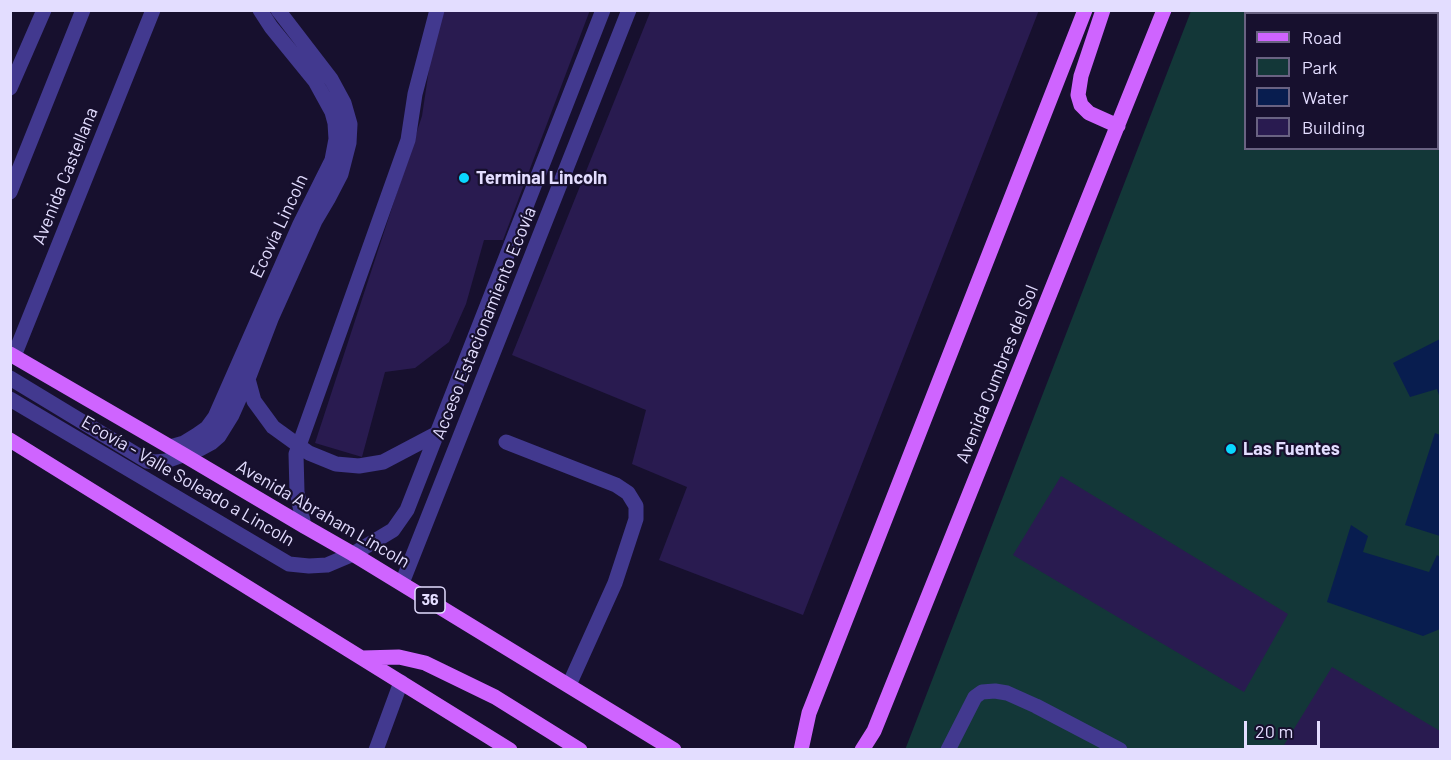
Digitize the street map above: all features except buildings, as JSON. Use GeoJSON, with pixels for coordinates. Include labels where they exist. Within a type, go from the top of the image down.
{"type":"FeatureCollection","features":[{"type":"Feature","properties":{"kind":"main road"},"geometry":{"type":"LineString","coordinates":[[801,750],[809,713],[1085,10]]}},
{"type":"Feature","properties":{"kind":"main road"},"geometry":{"type":"LineString","coordinates":[[1104,10],[1081,76],[1078,95],[1081,105],[1089,113],[1118,126]]}},
{"type":"Feature","properties":{"kind":"main road","name":"Avenida Cumbres del Sol"},"geometry":{"type":"LineString","coordinates":[[862,750],[874,731],[883,709],[1164,10]]}},
{"type":"Feature","properties":{"kind":"main road","name":"Avenida Abraham Lincoln"},"geometry":{"type":"LineString","coordinates":[[12,355],[402,583],[674,750]]}},
{"type":"Feature","properties":{"kind":"main road"},"geometry":{"type":"LineString","coordinates":[[10,440],[510,750]]}},
{"type":"Feature","properties":{"kind":"main road"},"geometry":{"type":"LineString","coordinates":[[363,658],[399,657],[425,663],[495,697],[580,750]]}},
{"type":"Feature","properties":{"kind":"street"},"geometry":{"type":"LineString","coordinates":[[10,88],[44,10]]}},
{"type":"Feature","properties":{"kind":"street"},"geometry":{"type":"LineString","coordinates":[[10,192],[83,10]]}},
{"type":"Feature","properties":{"kind":"street","name":"Avenida Castellana"},"geometry":{"type":"LineString","coordinates":[[12,355],[153,10]]}},
{"type":"Feature","properties":{"kind":"street","name":"Ecovía Lincoln"},"geometry":{"type":"LineString","coordinates":[[170,447],[184,443],[207,428],[215,417],[300,224],[332,160],[336,139],[332,112],[315,81],[260,10]]}},
{"type":"Feature","properties":{"kind":"street"},"geometry":{"type":"LineString","coordinates":[[10,378],[147,461],[166,461],[184,455],[200,449],[219,436],[232,415],[248,379],[294,266],[341,174],[350,143],[350,124],[344,103],[331,79],[278,10]]}},
{"type":"Feature","properties":{"kind":"street"},"geometry":{"type":"LineString","coordinates":[[304,526],[297,492],[296,454],[408,141],[415,94],[436,10]]}},
{"type":"Feature","properties":{"kind":"street","name":"Ecovía - Valle Soleado a Lincoln"},"geometry":{"type":"LineString","coordinates":[[10,399],[289,564],[309,566],[327,564],[353,554],[393,530],[407,510],[603,10]]}},
{"type":"Feature","properties":{"kind":"street","name":"Acceso Estacionamiento Ecovía"},"geometry":{"type":"LineString","coordinates":[[402,583],[629,10]]}},
{"type":"Feature","properties":{"kind":"street"},"geometry":{"type":"LineString","coordinates":[[248,379],[254,401],[273,427],[309,453],[336,464],[359,466],[384,462],[438,433]]}},
{"type":"Feature","properties":{"kind":"street"},"geometry":{"type":"LineString","coordinates":[[506,442],[616,484],[628,493],[636,506],[636,519],[615,584],[569,685]]}},
{"type":"Feature","properties":{"kind":"street"},"geometry":{"type":"LineString","coordinates":[[376,750],[401,682]]}},
{"type":"Feature","properties":{"kind":"street"},"geometry":{"type":"LineString","coordinates":[[948,750],[975,697],[982,692],[995,691],[1007,693],[1120,750]]}},
{"type":"Feature","properties":{"kind":"green space","name":"Las Fuentes"},"geometry":{"type":"Polygon","coordinates":[[[1191,11],[1440,11],[1440,749],[905,750],[1191,11]]]}},
{"type":"Feature","properties":{"kind":"water"},"geometry":{"type":"Polygon","coordinates":[[[1440,339],[1440,398],[1437,389],[1410,397],[1393,363],[1440,339]]]}},
{"type":"Feature","properties":{"kind":"water"},"geometry":{"type":"Polygon","coordinates":[[[1435,433],[1440,435],[1440,536],[1405,525],[1435,433]]]}},
{"type":"Feature","properties":{"kind":"water"},"geometry":{"type":"Polygon","coordinates":[[[1351,525],[1368,536],[1363,552],[1429,572],[1437,555],[1440,557],[1440,629],[1423,636],[1327,602],[1351,525]]]}},
{"type":"Feature","properties":{"kind":"place","name":"Terminal Lincoln"},"geometry":{"type":"Point","coordinates":[464,178]}},
{"type":"Feature","properties":{"kind":"place","name":"Las Fuentes"},"geometry":{"type":"Point","coordinates":[1231,449]}}]}
